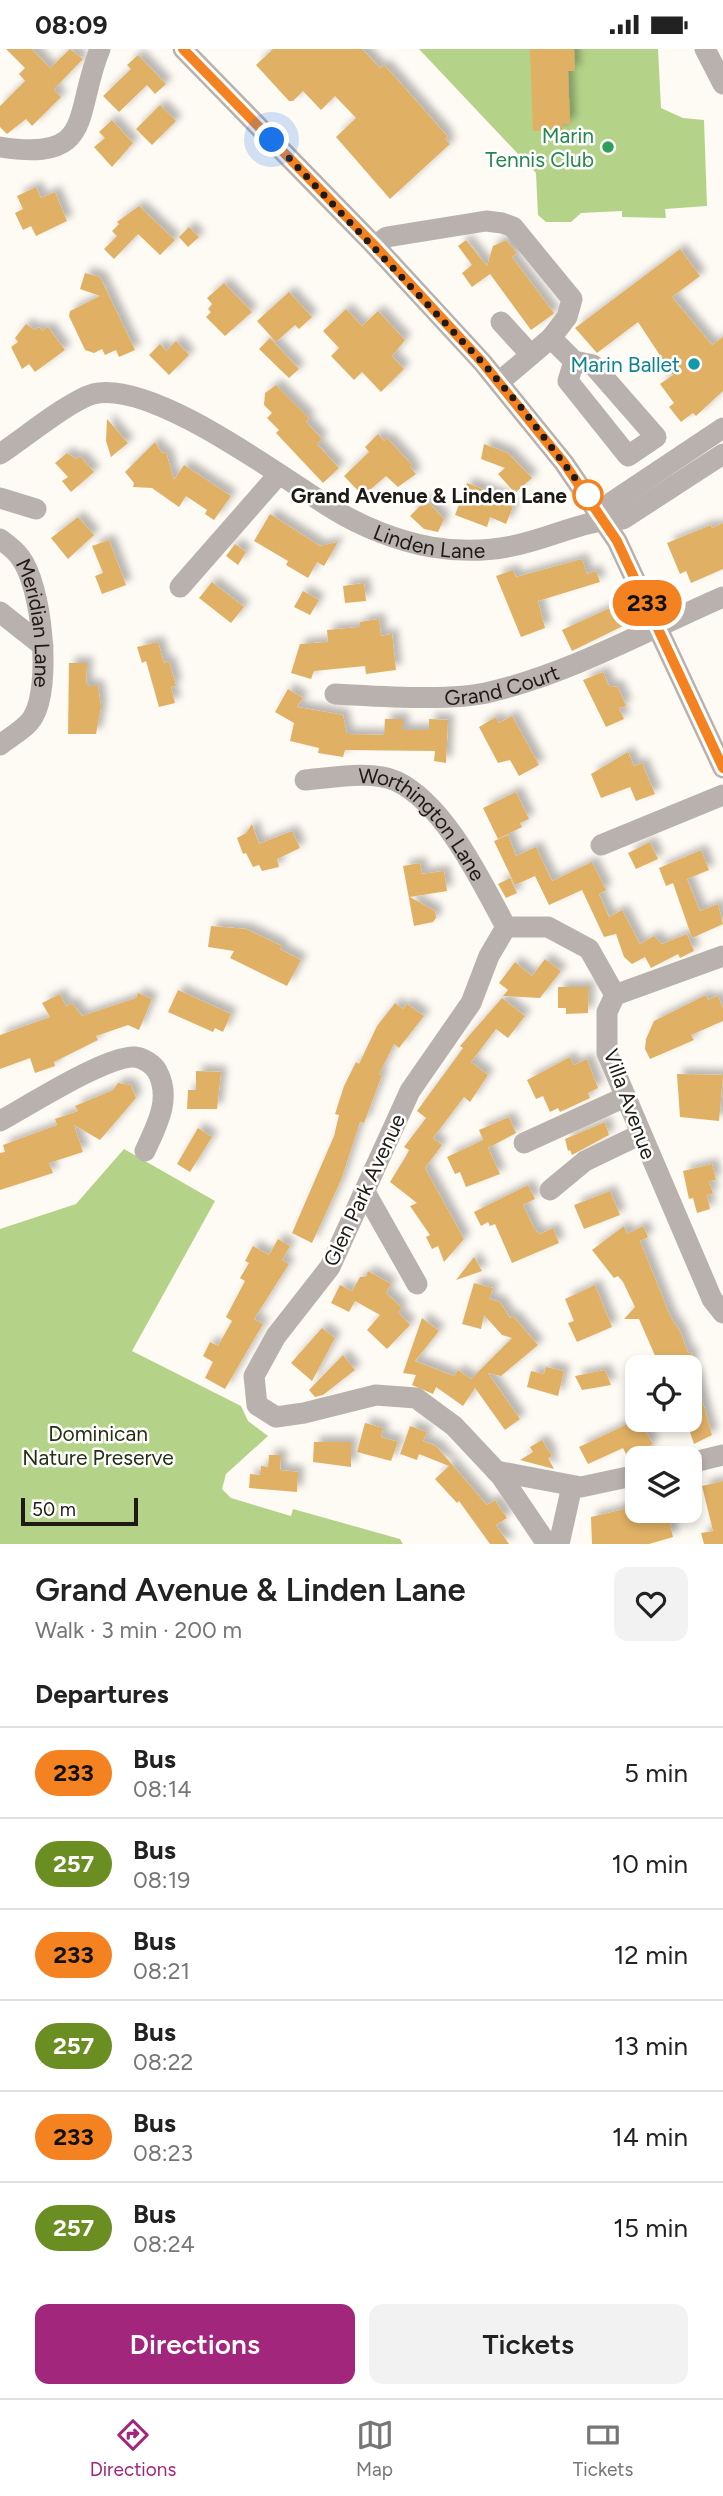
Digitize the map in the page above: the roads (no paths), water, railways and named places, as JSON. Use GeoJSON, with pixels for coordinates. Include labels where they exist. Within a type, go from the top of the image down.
{"type":"FeatureCollection","features":[{"type":"Feature","properties":{"kind":"street"},"geometry":{"type":"LineString","coordinates":[[0,147],[43,152],[66,142],[80,121],[100,49]]}},
{"type":"Feature","properties":{"kind":"street"},"geometry":{"type":"LineString","coordinates":[[183,49],[375,246],[499,382],[553,448],[604,519],[658,626],[723,768]]}},
{"type":"Feature","properties":{"kind":"street"},"geometry":{"type":"LineString","coordinates":[[705,49],[723,84]]}},
{"type":"Feature","properties":{"kind":"street"},"geometry":{"type":"LineString","coordinates":[[375,246],[387,237],[486,221],[513,227],[572,299],[567,317],[551,338],[499,382]]}},
{"type":"Feature","properties":{"kind":"street"},"geometry":{"type":"LineString","coordinates":[[501,322],[531,355]]}},
{"type":"Feature","properties":{"kind":"street"},"geometry":{"type":"LineString","coordinates":[[551,338],[574,361],[593,365],[656,437],[628,456],[568,381],[574,361]]}},
{"type":"Feature","properties":{"kind":"street","name":"Linden Lane"},"geometry":{"type":"LineString","coordinates":[[0,454],[81,400],[105,392],[151,402],[193,421],[365,526],[430,547],[457,550],[519,545],[604,519],[623,519],[723,454]]}},
{"type":"Feature","properties":{"kind":"street"},"geometry":{"type":"LineString","coordinates":[[604,519],[612,502],[723,428]]}},
{"type":"Feature","properties":{"kind":"street"},"geometry":{"type":"LineString","coordinates":[[180,587],[279,474]]}},
{"type":"Feature","properties":{"kind":"street"},"geometry":{"type":"LineString","coordinates":[[0,498],[36,509]]}},
{"type":"Feature","properties":{"kind":"street","name":"Meridian Lane"},"geometry":{"type":"LineString","coordinates":[[0,539],[20,558],[29,574],[43,646],[40,693],[33,717],[0,745]]}},
{"type":"Feature","properties":{"kind":"street","name":"Grand Court"},"geometry":{"type":"LineString","coordinates":[[335,694],[423,696],[488,693],[558,670],[723,597]]}},
{"type":"Feature","properties":{"kind":"street"},"geometry":{"type":"LineString","coordinates":[[0,612],[43,646]]}},
{"type":"Feature","properties":{"kind":"street","name":"Worthington Lane"},"geometry":{"type":"LineString","coordinates":[[305,781],[355,775],[396,781],[435,811],[465,853],[506,927]]}},
{"type":"Feature","properties":{"kind":"street"},"geometry":{"type":"LineString","coordinates":[[601,845],[723,795]]}},
{"type":"Feature","properties":{"kind":"street"},"geometry":{"type":"LineString","coordinates":[[506,927],[548,927],[589,949],[615,995],[723,956]]}},
{"type":"Feature","properties":{"kind":"street","name":"Glen Park Avenue"},"geometry":{"type":"LineString","coordinates":[[506,927],[489,956],[471,1003],[410,1091],[330,1267],[276,1336],[254,1376],[257,1405],[276,1417],[376,1395],[416,1398],[454,1426],[496,1471],[547,1544]]}},
{"type":"Feature","properties":{"kind":"street","name":"Villa Avenue"},"geometry":{"type":"LineString","coordinates":[[615,995],[607,1012],[607,1053],[639,1135],[712,1299],[723,1313]]}},
{"type":"Feature","properties":{"kind":"street"},"geometry":{"type":"LineString","coordinates":[[0,1121],[83,1076],[120,1059],[137,1057],[154,1065],[164,1084],[162,1116],[145,1151]]}},
{"type":"Feature","properties":{"kind":"street"},"geometry":{"type":"LineString","coordinates":[[524,1143],[625,1097]]}},
{"type":"Feature","properties":{"kind":"street"},"geometry":{"type":"LineString","coordinates":[[551,1190],[585,1161],[639,1135]]}},
{"type":"Feature","properties":{"kind":"street"},"geometry":{"type":"LineString","coordinates":[[365,1192],[417,1285]]}},
{"type":"Feature","properties":{"kind":"street"},"geometry":{"type":"LineString","coordinates":[[702,1460],[723,1455]]}},
{"type":"Feature","properties":{"kind":"street"},"geometry":{"type":"LineString","coordinates":[[496,1471],[581,1487],[625,1478]]}},
{"type":"Feature","properties":{"kind":"street"},"geometry":{"type":"LineString","coordinates":[[559,1544],[572,1486]]}},
{"type":"Feature","properties":{"kind":"place","name":"Marin Tennis Club"},"geometry":{"type":"Point","coordinates":[608,147]}},
{"type":"Feature","properties":{"kind":"place","name":"Marin Ballet"},"geometry":{"type":"Point","coordinates":[694,364]}},
{"type":"Feature","properties":{"kind":"place","name":"Grand Avenue & Linden Lane"},"geometry":{"type":"Point","coordinates":[588,495]}},
{"type":"Feature","properties":{"kind":"park label","name":"Dominican Nature Preserve"},"geometry":{"type":"Point","coordinates":[98,1445]}}]}
